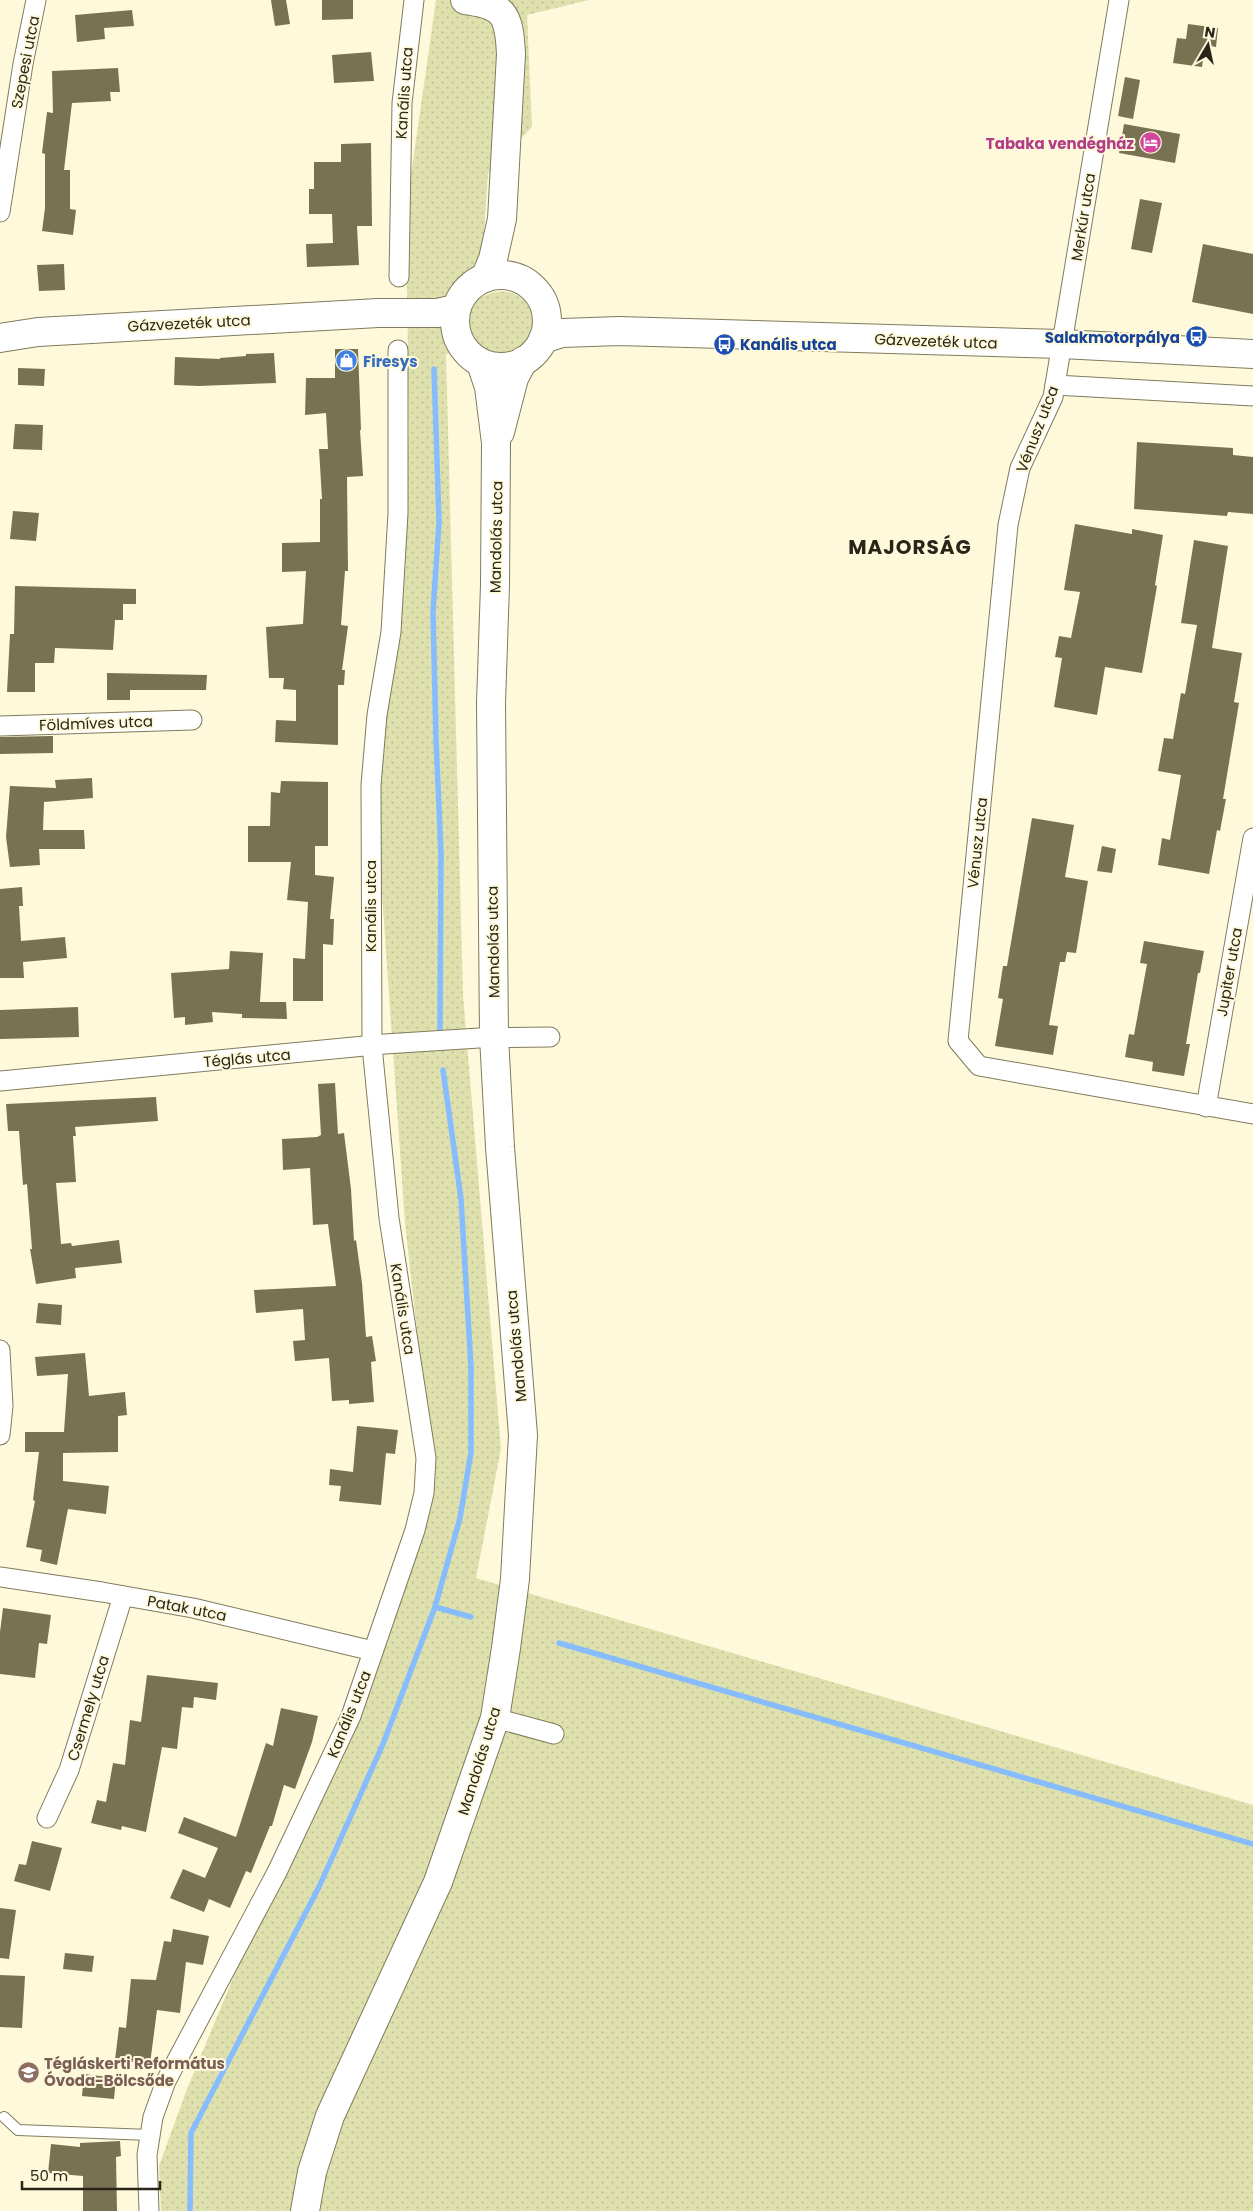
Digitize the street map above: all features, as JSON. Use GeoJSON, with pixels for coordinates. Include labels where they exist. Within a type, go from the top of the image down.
{"type":"FeatureCollection","features":[{"type":"Feature","properties":{"kind":"street","name":"Szepesi utca"},"geometry":{"type":"LineString","coordinates":[[0,212],[23,64],[36,0]]}},
{"type":"Feature","properties":{"kind":"street","name":"Kanális utca"},"geometry":{"type":"LineString","coordinates":[[399,277],[402,103],[414,0]]}},
{"type":"Feature","properties":{"kind":"street"},"geometry":{"type":"LineString","coordinates":[[465,0],[486,3],[500,11],[510,32],[511,54],[502,219],[493,259],[485,278]]}},
{"type":"Feature","properties":{"kind":"street","name":"Merkúr utca"},"geometry":{"type":"LineString","coordinates":[[1062,344],[1118,0]]}},
{"type":"Feature","properties":{"kind":"street"},"geometry":{"type":"LineString","coordinates":[[502,219],[511,261],[521,280],[535,292],[544,308],[546,323],[543,339],[535,352],[523,361],[502,367],[481,363],[473,358],[460,343],[455,326],[456,309],[462,296],[472,285],[485,278],[509,276],[521,280]]}},
{"type":"Feature","properties":{"kind":"street","name":"Gázvezeték utca"},"geometry":{"type":"LineString","coordinates":[[544,308],[563,317],[619,331]]}},
{"type":"Feature","properties":{"kind":"street","name":"Gázvezeték utca"},"geometry":{"type":"LineString","coordinates":[[0,338],[38,332],[378,313],[437,313],[456,309]]}},
{"type":"Feature","properties":{"kind":"street","name":"Gázvezeték utca"},"geometry":{"type":"LineString","coordinates":[[378,313],[437,328],[460,343]]}},
{"type":"Feature","properties":{"kind":"street","name":"Gázvezeték utca"},"geometry":{"type":"LineString","coordinates":[[543,339],[562,333],[619,331],[1062,344],[1253,354]]}},
{"type":"Feature","properties":{"kind":"street","name":"Vénusz utca"},"geometry":{"type":"LineString","coordinates":[[1062,344],[1053,397],[1020,468],[1008,525],[958,1041],[979,1066],[1253,1114]]}},
{"type":"Feature","properties":{"kind":"street","name":"Kanális utca"},"geometry":{"type":"LineString","coordinates":[[149,2211],[147,2155],[153,2117],[166,2081],[277,1872],[351,1716],[415,1530],[424,1493],[426,1458],[389,1218],[372,1046],[370,785],[377,715],[391,632],[398,513],[398,350]]}},
{"type":"Feature","properties":{"kind":"street","name":"Mandolás utca"},"geometry":{"type":"LineString","coordinates":[[496,444],[514,378],[523,361]]}},
{"type":"Feature","properties":{"kind":"street","name":"Mandolás utca"},"geometry":{"type":"LineString","coordinates":[[305,2211],[312,2172],[330,2116],[438,1882],[495,1718],[514,1579],[523,1435],[500,1147],[494,1038],[491,703],[496,585],[496,444],[489,388],[481,363]]}},
{"type":"Feature","properties":{"kind":"street"},"geometry":{"type":"LineString","coordinates":[[1055,385],[1253,396]]}},
{"type":"Feature","properties":{"kind":"street","name":"Földmíves utca"},"geometry":{"type":"LineString","coordinates":[[0,726],[192,720]]}},
{"type":"Feature","properties":{"kind":"street","name":"Jupiter utca"},"geometry":{"type":"LineString","coordinates":[[1206,1107],[1253,838]]}},
{"type":"Feature","properties":{"kind":"street","name":"Téglás utca"},"geometry":{"type":"LineString","coordinates":[[0,1081],[372,1046],[550,1036]]}},
{"type":"Feature","properties":{"kind":"street"},"geometry":{"type":"LineString","coordinates":[[0,1350],[3,1406],[0,1434]]}},
{"type":"Feature","properties":{"kind":"street","name":"Patak utca"},"geometry":{"type":"LineString","coordinates":[[0,1577],[123,1596],[240,1619],[373,1651]]}},
{"type":"Feature","properties":{"kind":"street","name":"Csermely utca"},"geometry":{"type":"LineString","coordinates":[[48,1818],[69,1770],[123,1596]]}},
{"type":"Feature","properties":{"kind":"street"},"geometry":{"type":"LineString","coordinates":[[495,1718],[554,1734]]}},
{"type":"Feature","properties":{"kind":"lane"},"geometry":{"type":"LineString","coordinates":[[4,2117],[18,2130],[150,2134]]}},
{"type":"Feature","properties":{"kind":"green space"},"geometry":{"type":"Polygon","coordinates":[[[436,0],[589,0],[527,15],[532,127],[488,173],[480,298],[497,292],[512,293],[523,300],[530,310],[533,323],[531,335],[523,346],[510,353],[501,354],[493,352],[478,344],[477,351],[446,354],[463,995],[501,1449],[476,1578],[1253,1805],[1253,2211],[161,2211],[159,2166],[187,2089],[249,1940],[406,1585],[433,1476],[405,1223],[374,780],[394,670],[409,432],[406,210],[436,0]]]}},
{"type":"Feature","properties":{"kind":"building"},"geometry":{"type":"Polygon","coordinates":[[[271,0],[286,0],[290,24],[275,26],[271,0]]]}},
{"type":"Feature","properties":{"kind":"building"},"geometry":{"type":"Polygon","coordinates":[[[322,0],[353,0],[353,19],[322,20],[322,0]]]}},
{"type":"Feature","properties":{"kind":"building"},"geometry":{"type":"Polygon","coordinates":[[[132,10],[134,26],[104,28],[105,39],[77,42],[75,15],[132,10]]]}},
{"type":"Feature","properties":{"kind":"building"},"geometry":{"type":"Polygon","coordinates":[[[1188,24],[1218,28],[1216,47],[1205,45],[1202,67],[1173,63],[1177,38],[1186,39],[1188,24]]]}},
{"type":"Feature","properties":{"kind":"building"},"geometry":{"type":"Polygon","coordinates":[[[371,52],[374,81],[334,83],[332,55],[371,52]]]}},
{"type":"Feature","properties":{"kind":"building"},"geometry":{"type":"Polygon","coordinates":[[[118,68],[120,92],[110,92],[111,101],[72,103],[64,170],[70,170],[70,209],[76,210],[73,235],[42,231],[45,208],[45,154],[42,153],[47,112],[53,113],[52,71],[118,68]]]}},
{"type":"Feature","properties":{"kind":"building"},"geometry":{"type":"Polygon","coordinates":[[[1125,77],[1140,80],[1133,119],[1118,116],[1125,77]]]}},
{"type":"Feature","properties":{"kind":"building","name":"Tabaka vendégház"},"geometry":{"type":"Polygon","coordinates":[[[1124,124],[1180,134],[1175,163],[1119,153],[1124,124]]]}},
{"type":"Feature","properties":{"kind":"building"},"geometry":{"type":"Polygon","coordinates":[[[371,143],[372,226],[357,226],[359,265],[307,267],[306,244],[333,243],[332,214],[309,214],[309,189],[314,189],[314,162],[341,162],[341,144],[371,143]]]}},
{"type":"Feature","properties":{"kind":"building"},"geometry":{"type":"Polygon","coordinates":[[[1140,199],[1162,203],[1152,253],[1131,249],[1140,199]]]}},
{"type":"Feature","properties":{"kind":"building"},"geometry":{"type":"Polygon","coordinates":[[[1203,244],[1253,254],[1253,314],[1192,302],[1203,244]]]}},
{"type":"Feature","properties":{"kind":"building"},"geometry":{"type":"Polygon","coordinates":[[[64,264],[65,290],[39,291],[37,265],[64,264]]]}},
{"type":"Feature","properties":{"kind":"building"},"geometry":{"type":"Polygon","coordinates":[[[335,349],[358,349],[363,476],[347,477],[348,571],[345,571],[341,625],[348,626],[342,670],[345,670],[344,685],[338,685],[338,745],[275,742],[276,720],[296,721],[296,690],[283,689],[284,678],[269,678],[266,627],[303,624],[306,571],[282,572],[282,543],[320,542],[320,499],[322,499],[319,449],[328,449],[326,413],[305,415],[306,378],[335,378],[335,349]]]}},
{"type":"Feature","properties":{"kind":"building"},"geometry":{"type":"Polygon","coordinates":[[[274,353],[276,383],[174,385],[175,357],[220,359],[246,356],[246,354],[274,353]]]}},
{"type":"Feature","properties":{"kind":"building"},"geometry":{"type":"Polygon","coordinates":[[[18,368],[45,369],[44,386],[18,385],[18,368]]]}},
{"type":"Feature","properties":{"kind":"building"},"geometry":{"type":"Polygon","coordinates":[[[15,424],[43,425],[42,450],[13,449],[15,424]]]}},
{"type":"Feature","properties":{"kind":"building"},"geometry":{"type":"Polygon","coordinates":[[[1137,442],[1233,448],[1233,455],[1253,457],[1253,514],[1228,512],[1227,516],[1134,509],[1137,442]]]}},
{"type":"Feature","properties":{"kind":"building"},"geometry":{"type":"Polygon","coordinates":[[[13,511],[39,513],[36,541],[10,539],[13,511]]]}},
{"type":"Feature","properties":{"kind":"building"},"geometry":{"type":"Polygon","coordinates":[[[1075,524],[1132,534],[1132,529],[1163,535],[1155,585],[1157,586],[1142,673],[1105,667],[1097,715],[1054,707],[1062,658],[1055,657],[1059,636],[1071,638],[1080,592],[1064,590],[1075,524]]]}},
{"type":"Feature","properties":{"kind":"building"},"geometry":{"type":"Polygon","coordinates":[[[1194,540],[1228,546],[1212,648],[1242,653],[1234,702],[1239,703],[1223,799],[1226,799],[1220,831],[1217,830],[1209,874],[1158,865],[1162,838],[1170,840],[1181,775],[1158,771],[1164,738],[1173,739],[1181,693],[1185,694],[1197,625],[1181,623],[1194,540]]]}},
{"type":"Feature","properties":{"kind":"building"},"geometry":{"type":"Polygon","coordinates":[[[15,586],[136,589],[136,604],[123,604],[123,620],[115,620],[113,650],[55,648],[54,663],[35,663],[35,692],[7,692],[10,634],[14,634],[15,586]]]}},
{"type":"Feature","properties":{"kind":"building"},"geometry":{"type":"Polygon","coordinates":[[[107,673],[207,675],[206,690],[130,690],[130,700],[107,700],[107,673]]]}},
{"type":"Feature","properties":{"kind":"building"},"geometry":{"type":"Polygon","coordinates":[[[53,736],[53,753],[0,754],[0,737],[53,736]]]}},
{"type":"Feature","properties":{"kind":"building"},"geometry":{"type":"Polygon","coordinates":[[[92,778],[93,798],[44,802],[43,830],[84,830],[85,849],[39,849],[40,865],[10,867],[6,837],[10,786],[56,788],[55,780],[92,778]]]}},
{"type":"Feature","properties":{"kind":"building"},"geometry":{"type":"Polygon","coordinates":[[[281,781],[328,782],[328,846],[315,846],[315,875],[334,877],[330,919],[334,919],[333,945],[323,944],[323,1001],[293,1001],[293,958],[305,959],[308,902],[287,900],[291,862],[248,862],[248,826],[270,826],[271,792],[280,793],[281,781]]]}},
{"type":"Feature","properties":{"kind":"building"},"geometry":{"type":"Polygon","coordinates":[[[1032,818],[1074,825],[1065,877],[1088,881],[1076,953],[1067,952],[1065,962],[1060,962],[1049,1025],[1058,1026],[1053,1055],[995,1046],[1003,999],[998,998],[1003,966],[1007,966],[1032,818]]]}},
{"type":"Feature","properties":{"kind":"building"},"geometry":{"type":"Polygon","coordinates":[[[1102,846],[1116,849],[1112,873],[1097,871],[1102,846]]]}},
{"type":"Feature","properties":{"kind":"building"},"geometry":{"type":"Polygon","coordinates":[[[22,887],[23,906],[19,906],[21,941],[65,937],[67,958],[23,962],[24,978],[0,978],[0,889],[22,887]]]}},
{"type":"Feature","properties":{"kind":"building"},"geometry":{"type":"Polygon","coordinates":[[[1144,941],[1204,951],[1200,973],[1198,973],[1186,1044],[1190,1044],[1184,1076],[1152,1071],[1153,1062],[1125,1057],[1129,1034],[1134,1035],[1147,964],[1140,963],[1144,941]]]}},
{"type":"Feature","properties":{"kind":"building"},"geometry":{"type":"Polygon","coordinates":[[[230,951],[263,953],[260,1002],[286,1002],[287,1019],[242,1018],[242,1014],[212,1012],[213,1022],[185,1025],[185,1017],[174,1018],[171,973],[229,969],[230,951]]]}},
{"type":"Feature","properties":{"kind":"building"},"geometry":{"type":"Polygon","coordinates":[[[78,1007],[79,1037],[0,1039],[0,1010],[78,1007]]]}},
{"type":"Feature","properties":{"kind":"building"},"geometry":{"type":"Polygon","coordinates":[[[335,1083],[338,1134],[344,1133],[351,1189],[354,1241],[356,1240],[362,1283],[366,1337],[372,1336],[376,1361],[371,1362],[374,1402],[349,1404],[349,1400],[332,1401],[329,1358],[295,1361],[293,1341],[305,1340],[303,1309],[256,1313],[254,1290],[336,1286],[328,1224],[313,1225],[310,1168],[283,1170],[282,1139],[317,1137],[321,1135],[318,1084],[335,1083]]]}},
{"type":"Feature","properties":{"kind":"building"},"geometry":{"type":"Polygon","coordinates":[[[156,1097],[158,1121],[75,1127],[76,1136],[73,1136],[76,1182],[56,1183],[61,1244],[71,1243],[72,1246],[119,1240],[122,1263],[75,1268],[76,1278],[36,1284],[30,1249],[32,1249],[27,1184],[23,1185],[19,1131],[8,1131],[6,1104],[156,1097]]]}},
{"type":"Feature","properties":{"kind":"building"},"geometry":{"type":"Polygon","coordinates":[[[38,1303],[62,1305],[61,1325],[36,1323],[38,1303]]]}},
{"type":"Feature","properties":{"kind":"building"},"geometry":{"type":"Polygon","coordinates":[[[85,1353],[89,1396],[125,1392],[127,1415],[118,1416],[118,1452],[63,1453],[63,1481],[109,1486],[106,1514],[68,1509],[57,1565],[40,1561],[42,1550],[26,1547],[35,1501],[33,1500],[39,1452],[25,1452],[25,1432],[64,1432],[68,1374],[37,1376],[35,1357],[85,1353]]]}},
{"type":"Feature","properties":{"kind":"building"},"geometry":{"type":"Polygon","coordinates":[[[357,1426],[398,1430],[395,1454],[386,1453],[381,1505],[339,1501],[341,1486],[329,1485],[330,1469],[353,1472],[357,1426]]]}},
{"type":"Feature","properties":{"kind":"building"},"geometry":{"type":"Polygon","coordinates":[[[3,1608],[51,1615],[47,1644],[39,1643],[35,1678],[0,1674],[0,1632],[3,1608]]]}},
{"type":"Feature","properties":{"kind":"building"},"geometry":{"type":"Polygon","coordinates":[[[147,1675],[218,1683],[216,1700],[194,1697],[193,1708],[182,1707],[177,1749],[162,1747],[146,1832],[122,1826],[121,1830],[91,1823],[97,1800],[106,1802],[113,1763],[125,1765],[130,1720],[141,1722],[147,1675]]]}},
{"type":"Feature","properties":{"kind":"building"},"geometry":{"type":"Polygon","coordinates":[[[281,1708],[318,1716],[312,1742],[295,1789],[284,1785],[272,1826],[270,1826],[251,1873],[246,1871],[230,1908],[209,1899],[204,1912],[170,1898],[183,1869],[205,1878],[218,1848],[178,1833],[184,1817],[236,1837],[266,1743],[273,1746],[281,1708]]]}},
{"type":"Feature","properties":{"kind":"building"},"geometry":{"type":"Polygon","coordinates":[[[32,1841],[62,1848],[50,1891],[14,1881],[19,1864],[26,1865],[32,1841]]]}},
{"type":"Feature","properties":{"kind":"building"},"geometry":{"type":"Polygon","coordinates":[[[0,1908],[16,1910],[9,1959],[0,1958],[0,1908]]]}},
{"type":"Feature","properties":{"kind":"building"},"geometry":{"type":"Polygon","coordinates":[[[173,1929],[209,1936],[203,1965],[186,1962],[180,2013],[157,2010],[150,2064],[115,2060],[119,2027],[126,2028],[131,1979],[156,1980],[164,1941],[171,1942],[173,1929]]]}},
{"type":"Feature","properties":{"kind":"building"},"geometry":{"type":"Polygon","coordinates":[[[65,1953],[94,1956],[92,1972],[63,1969],[65,1953]]]}},
{"type":"Feature","properties":{"kind":"building"},"geometry":{"type":"Polygon","coordinates":[[[0,1975],[25,1976],[22,2028],[0,2027],[0,1975]]]}},
{"type":"Feature","properties":{"kind":"building"},"geometry":{"type":"Polygon","coordinates":[[[84,2074],[116,2078],[114,2099],[82,2096],[84,2074]]]}},
{"type":"Feature","properties":{"kind":"building"},"geometry":{"type":"Polygon","coordinates":[[[120,2141],[121,2156],[116,2157],[117,2211],[83,2211],[83,2176],[48,2173],[51,2144],[80,2147],[80,2143],[120,2141]]]}},
{"type":"Feature","properties":{"kind":"waterway"},"geometry":{"type":"LineString","coordinates":[[434,369],[439,522],[433,612],[441,854],[440,1029]]}},
{"type":"Feature","properties":{"kind":"waterway"},"geometry":{"type":"LineString","coordinates":[[435,1607],[460,1518],[471,1452],[471,1367],[461,1199],[443,1070]]}},
{"type":"Feature","properties":{"kind":"waterway"},"geometry":{"type":"LineString","coordinates":[[190,2211],[191,2133],[319,1887],[383,1744],[435,1607],[471,1617]]}},
{"type":"Feature","properties":{"kind":"waterway"},"geometry":{"type":"LineString","coordinates":[[559,1643],[1253,1844]]}},
{"type":"Feature","properties":{"kind":"place","name":"Tabaka vendégház"},"geometry":{"type":"Point","coordinates":[1150,143]}},
{"type":"Feature","properties":{"kind":"place","name":"Salakmotorpálya"},"geometry":{"type":"Point","coordinates":[1196,337]}},
{"type":"Feature","properties":{"kind":"place","name":"Kanális utca"},"geometry":{"type":"Point","coordinates":[724,344]}},
{"type":"Feature","properties":{"kind":"place","name":"Firesys"},"geometry":{"type":"Point","coordinates":[347,361]}},
{"type":"Feature","properties":{"kind":"place","name":"Tégláskerti Református Óvoda-Bölcsőde"},"geometry":{"type":"Point","coordinates":[28,2072]}},
{"type":"Feature","properties":{"kind":"district","name":"MAJORSÁG"},"geometry":{"type":"Point","coordinates":[910,547]}}]}
